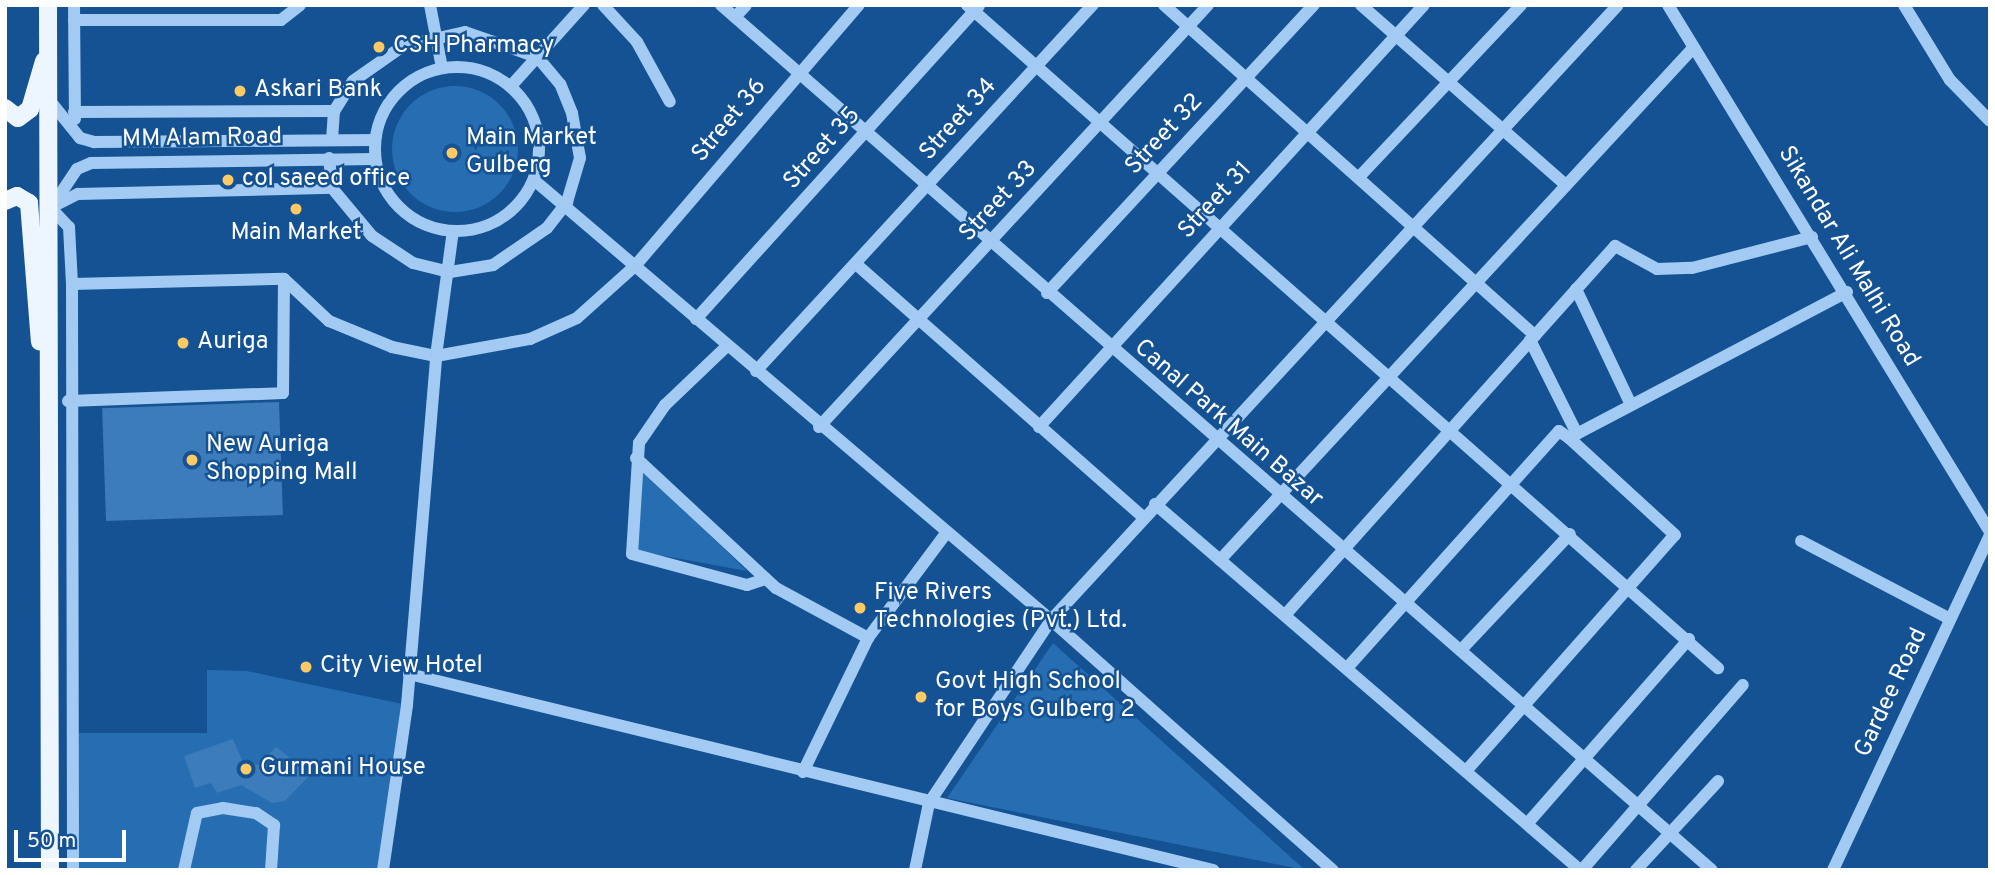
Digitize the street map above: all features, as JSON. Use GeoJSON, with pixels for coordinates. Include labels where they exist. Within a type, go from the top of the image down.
{"type":"FeatureCollection","features":[{"type":"Feature","properties":{"kind":"main road"},"geometry":{"type":"LineString","coordinates":[[48,5],[51,208],[46,422],[53,869]]}},
{"type":"Feature","properties":{"kind":"main road"},"geometry":{"type":"LineString","coordinates":[[5,108],[18,118],[30,109],[49,44]]}},
{"type":"Feature","properties":{"kind":"main road"},"geometry":{"type":"LineString","coordinates":[[5,201],[17,196],[29,203],[46,422]]}},
{"type":"Feature","properties":{"kind":"street"},"geometry":{"type":"LineString","coordinates":[[74,5],[75,133]]}},
{"type":"Feature","properties":{"kind":"street"},"geometry":{"type":"LineString","coordinates":[[74,20],[281,20],[300,5]]}},
{"type":"Feature","properties":{"kind":"street"},"geometry":{"type":"LineString","coordinates":[[430,5],[442,68]]}},
{"type":"Feature","properties":{"kind":"street"},"geometry":{"type":"LineString","coordinates":[[511,86],[584,5]]}},
{"type":"Feature","properties":{"kind":"street"},"geometry":{"type":"LineString","coordinates":[[603,5],[637,42],[670,103]]}},
{"type":"Feature","properties":{"kind":"street","name":"Canal Park Main Bazar"},"geometry":{"type":"LineString","coordinates":[[721,5],[1401,603],[1461,650],[1587,758],[1712,870]]}},
{"type":"Feature","properties":{"kind":"street"},"geometry":{"type":"LineString","coordinates":[[735,17],[746,5]]}},
{"type":"Feature","properties":{"kind":"street","name":"Street 36"},"geometry":{"type":"LineString","coordinates":[[436,356],[530,339],[577,318],[635,266],[859,5]]}},
{"type":"Feature","properties":{"kind":"street","name":"Street 34"},"geometry":{"type":"LineString","coordinates":[[755,371],[1093,5]]}},
{"type":"Feature","properties":{"kind":"street"},"geometry":{"type":"LineString","coordinates":[[1164,5],[1415,225],[1532,337],[1573,436],[1675,535],[1522,703],[1466,771]]}},
{"type":"Feature","properties":{"kind":"street","name":"Street 33"},"geometry":{"type":"LineString","coordinates":[[819,427],[1208,5]]}},
{"type":"Feature","properties":{"kind":"street","name":"Street 32"},"geometry":{"type":"LineString","coordinates":[[1047,293],[1314,5]]}},
{"type":"Feature","properties":{"kind":"street"},"geometry":{"type":"LineString","coordinates":[[1361,5],[1566,185]]}},
{"type":"Feature","properties":{"kind":"street","name":"Street 31"},"geometry":{"type":"LineString","coordinates":[[1039,427],[1424,5]]}},
{"type":"Feature","properties":{"kind":"street"},"geometry":{"type":"LineString","coordinates":[[1360,176],[1521,5]]}},
{"type":"Feature","properties":{"kind":"street"},"geometry":{"type":"LineString","coordinates":[[915,870],[929,803],[1051,620],[1154,504],[1618,5]]}},
{"type":"Feature","properties":{"kind":"street"},"geometry":{"type":"LineString","coordinates":[[1904,5],[1950,80],[1990,121]]}},
{"type":"Feature","properties":{"kind":"street","name":"Sikandar Ali Malhi Road"},"geometry":{"type":"LineString","coordinates":[[1671,6],[1847,292],[1990,533]]}},
{"type":"Feature","properties":{"kind":"street"},"geometry":{"type":"LineString","coordinates":[[973,7],[1689,639],[1718,668]]}},
{"type":"Feature","properties":{"kind":"street","name":"Street 35"},"geometry":{"type":"LineString","coordinates":[[696,319],[866,133],[973,7]]}},
{"type":"Feature","properties":{"kind":"street"},"geometry":{"type":"LineString","coordinates":[[329,158],[332,188],[391,253],[450,272],[493,265],[522,249],[567,202],[580,158],[572,113],[560,84],[537,57],[465,33],[436,36],[403,46],[353,80],[334,111],[332,140]]}},
{"type":"Feature","properties":{"kind":"street"},"geometry":{"type":"LineString","coordinates":[[1220,560],[1694,47]]}},
{"type":"Feature","properties":{"kind":"street"},"geometry":{"type":"LineString","coordinates":[[442,68],[485,71],[511,86],[538,129],[534,180],[502,218],[453,231],[401,209],[375,159],[375,140],[390,101],[413,80],[442,68]]}},
{"type":"Feature","properties":{"kind":"street"},"geometry":{"type":"LineString","coordinates":[[50,101],[75,133]]}},
{"type":"Feature","properties":{"kind":"street"},"geometry":{"type":"LineString","coordinates":[[74,112],[334,111]]}},
{"type":"Feature","properties":{"kind":"street","name":"MM Alam Road"},"geometry":{"type":"LineString","coordinates":[[75,133],[94,142],[375,140]]}},
{"type":"Feature","properties":{"kind":"street","name":"MM Alam Road"},"geometry":{"type":"LineString","coordinates":[[51,208],[77,170],[91,163],[375,159]]}},
{"type":"Feature","properties":{"kind":"street"},"geometry":{"type":"LineString","coordinates":[[534,180],[567,202],[635,266],[819,427],[1051,620],[1333,870]]}},
{"type":"Feature","properties":{"kind":"street"},"geometry":{"type":"LineString","coordinates":[[73,870],[68,401],[72,284],[69,227],[51,208],[78,194],[332,188]]}},
{"type":"Feature","properties":{"kind":"street"},"geometry":{"type":"LineString","coordinates":[[383,870],[409,674],[436,356],[450,272],[453,231]]}},
{"type":"Feature","properties":{"kind":"street"},"geometry":{"type":"LineString","coordinates":[[1286,614],[1615,246],[1657,268],[1692,268],[1812,237]]}},
{"type":"Feature","properties":{"kind":"street"},"geometry":{"type":"LineString","coordinates":[[856,264],[917,321],[1143,517]]}},
{"type":"Feature","properties":{"kind":"street"},"geometry":{"type":"LineString","coordinates":[[72,284],[284,279],[329,321],[358,337],[436,356]]}},
{"type":"Feature","properties":{"kind":"street"},"geometry":{"type":"LineString","coordinates":[[68,401],[283,393],[284,279]]}},
{"type":"Feature","properties":{"kind":"street"},"geometry":{"type":"LineString","coordinates":[[1576,289],[1631,405]]}},
{"type":"Feature","properties":{"kind":"street"},"geometry":{"type":"LineString","coordinates":[[1347,668],[1401,603],[1559,432],[1573,436],[1847,292]]}},
{"type":"Feature","properties":{"kind":"street"},"geometry":{"type":"LineString","coordinates":[[727,346],[648,425],[636,458],[632,554],[747,585],[766,579]]}},
{"type":"Feature","properties":{"kind":"street"},"geometry":{"type":"LineString","coordinates":[[636,458],[766,579],[869,638]]}},
{"type":"Feature","properties":{"kind":"street"},"geometry":{"type":"LineString","coordinates":[[1154,504],[1286,614],[1581,870],[1743,685]]}},
{"type":"Feature","properties":{"kind":"street"},"geometry":{"type":"LineString","coordinates":[[803,772],[869,638],[947,532]]}},
{"type":"Feature","properties":{"kind":"street","name":"Gardee Road"},"geometry":{"type":"LineString","coordinates":[[1833,870],[1990,533]]}},
{"type":"Feature","properties":{"kind":"street"},"geometry":{"type":"LineString","coordinates":[[1461,650],[1570,534]]}},
{"type":"Feature","properties":{"kind":"street"},"geometry":{"type":"LineString","coordinates":[[1801,541],[1950,619]]}},
{"type":"Feature","properties":{"kind":"street"},"geometry":{"type":"LineString","coordinates":[[1527,824],[1689,639]]}},
{"type":"Feature","properties":{"kind":"street"},"geometry":{"type":"LineString","coordinates":[[409,674],[929,803],[1213,870]]}},
{"type":"Feature","properties":{"kind":"street"},"geometry":{"type":"LineString","coordinates":[[1636,870],[1718,781]]}},
{"type":"Feature","properties":{"kind":"street"},"geometry":{"type":"LineString","coordinates":[[184,870],[197,813],[223,808],[256,813],[274,825],[271,870]]}},
{"type":"Feature","properties":{"kind":"shaded area"},"geometry":{"type":"Polygon","coordinates":[[[455,86],[479,91],[500,104],[513,125],[518,149],[513,173],[500,194],[479,207],[455,212],[431,207],[410,194],[397,173],[392,149],[397,125],[410,104],[431,91],[455,86]]]}},
{"type":"Feature","properties":{"kind":"shaded area"},"geometry":{"type":"Polygon","coordinates":[[[643,471],[747,571],[637,551],[643,471]]]}},
{"type":"Feature","properties":{"kind":"shaded area"},"geometry":{"type":"Polygon","coordinates":[[[1053,643],[1305,870],[947,798],[1053,643]]]}},
{"type":"Feature","properties":{"kind":"shaded area"},"geometry":{"type":"Polygon","coordinates":[[[207,670],[247,671],[407,705],[383,870],[73,870],[73,733],[207,733],[207,670]]]}},
{"type":"Feature","properties":{"kind":"building","name":"New Auriga Shopping Mall"},"geometry":{"type":"Polygon","coordinates":[[[279,402],[283,515],[106,521],[102,408],[279,402]]]}},
{"type":"Feature","properties":{"kind":"building","name":"Gurmani House"},"geometry":{"type":"Polygon","coordinates":[[[233,739],[242,760],[258,765],[276,747],[311,774],[285,801],[272,803],[241,785],[217,793],[211,783],[195,788],[184,756],[233,739]]]}},
{"type":"Feature","properties":{"kind":"place","name":"CSH Pharmacy"},"geometry":{"type":"Point","coordinates":[379,47]}},
{"type":"Feature","properties":{"kind":"place","name":"Askari Bank"},"geometry":{"type":"Point","coordinates":[240,91]}},
{"type":"Feature","properties":{"kind":"place","name":"Main Market Gulberg"},"geometry":{"type":"Point","coordinates":[452,153]}},
{"type":"Feature","properties":{"kind":"place","name":"col saeed office"},"geometry":{"type":"Point","coordinates":[228,180]}},
{"type":"Feature","properties":{"kind":"place","name":"Main Market"},"geometry":{"type":"Point","coordinates":[296,209]}},
{"type":"Feature","properties":{"kind":"place","name":"Auriga"},"geometry":{"type":"Point","coordinates":[183,343]}},
{"type":"Feature","properties":{"kind":"place","name":"New Auriga Shopping Mall"},"geometry":{"type":"Point","coordinates":[192,460]}},
{"type":"Feature","properties":{"kind":"place","name":"Five Rivers Technologies (Pvt.) Ltd."},"geometry":{"type":"Point","coordinates":[860,608]}},
{"type":"Feature","properties":{"kind":"place","name":"City View Hotel"},"geometry":{"type":"Point","coordinates":[306,667]}},
{"type":"Feature","properties":{"kind":"place","name":"Govt High School for Boys Gulberg 2"},"geometry":{"type":"Point","coordinates":[921,697]}},
{"type":"Feature","properties":{"kind":"place","name":"Gurmani House"},"geometry":{"type":"Point","coordinates":[246,769]}}]}
